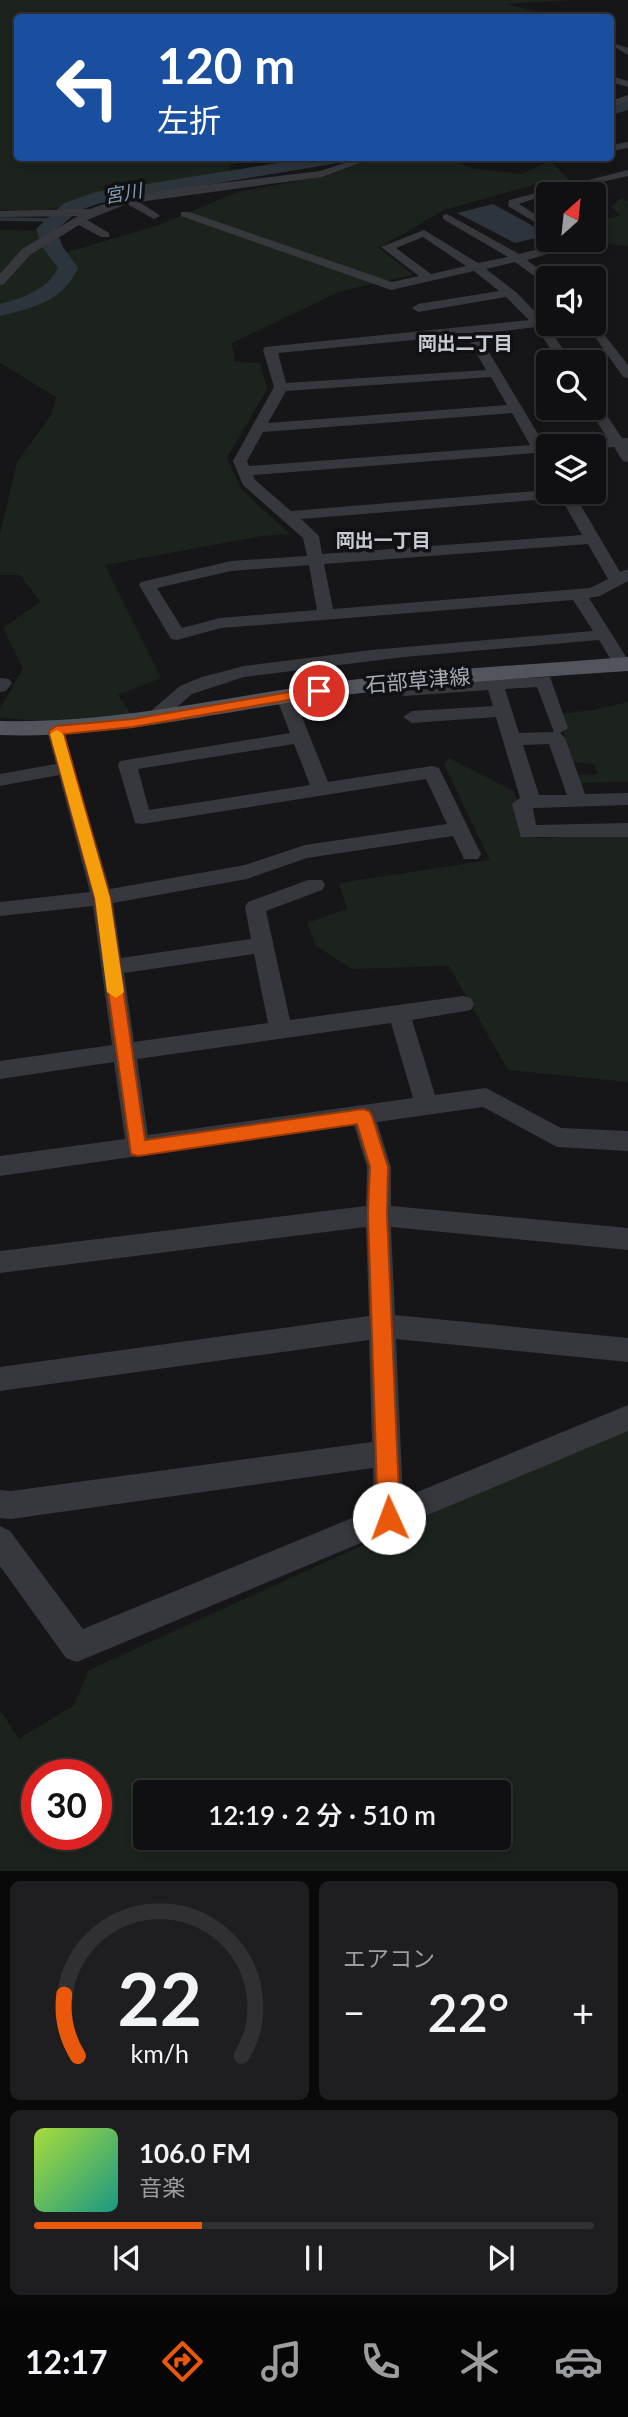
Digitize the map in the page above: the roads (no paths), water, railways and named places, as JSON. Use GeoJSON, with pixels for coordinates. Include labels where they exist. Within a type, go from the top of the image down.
{"type":"FeatureCollection","features":[{"type":"Feature","properties":{"kind":"main road","name":"石部草津線"},"geometry":{"type":"LineString","coordinates":[[0,728],[56,731],[151,720],[285,697],[494,679],[625,664]]}},
{"type":"Feature","properties":{"kind":"street"},"geometry":{"type":"LineString","coordinates":[[619,46],[628,52]]}},
{"type":"Feature","properties":{"kind":"street"},"geometry":{"type":"LineString","coordinates":[[266,179],[325,161]]}},
{"type":"Feature","properties":{"kind":"street"},"geometry":{"type":"LineString","coordinates":[[0,214],[70,215],[92,212],[164,193],[322,174],[360,161]]}},
{"type":"Feature","properties":{"kind":"street"},"geometry":{"type":"LineString","coordinates":[[606,183],[628,173]]}},
{"type":"Feature","properties":{"kind":"street"},"geometry":{"type":"LineString","coordinates":[[536,195],[513,202],[514,206],[536,220]]}},
{"type":"Feature","properties":{"kind":"street"},"geometry":{"type":"LineString","coordinates":[[130,201],[154,216]]}},
{"type":"Feature","properties":{"kind":"street"},"geometry":{"type":"LineString","coordinates":[[185,214],[391,286],[423,322],[470,331],[536,323]]}},
{"type":"Feature","properties":{"kind":"street"},"geometry":{"type":"LineString","coordinates":[[0,281],[26,252],[52,235],[70,215]]}},
{"type":"Feature","properties":{"kind":"street"},"geometry":{"type":"LineString","coordinates":[[70,215],[105,235]]}},
{"type":"Feature","properties":{"kind":"street"},"geometry":{"type":"LineString","coordinates":[[447,217],[517,257],[536,272]]}},
{"type":"Feature","properties":{"kind":"street"},"geometry":{"type":"LineString","coordinates":[[428,277],[387,247],[424,233],[475,267],[536,316]]}},
{"type":"Feature","properties":{"kind":"street"},"geometry":{"type":"LineString","coordinates":[[391,286],[539,252]]}},
{"type":"Feature","properties":{"kind":"street"},"geometry":{"type":"LineString","coordinates":[[326,614],[311,536],[247,482],[240,461],[281,387],[270,350],[423,322],[508,293]]}},
{"type":"Feature","properties":{"kind":"street"},"geometry":{"type":"LineString","coordinates":[[470,331],[536,438]]}},
{"type":"Feature","properties":{"kind":"street"},"geometry":{"type":"LineString","coordinates":[[601,336],[628,374]]}},
{"type":"Feature","properties":{"kind":"street"},"geometry":{"type":"LineString","coordinates":[[281,387],[495,373]]}},
{"type":"Feature","properties":{"kind":"street"},"geometry":{"type":"LineString","coordinates":[[259,428],[516,409]]}},
{"type":"Feature","properties":{"kind":"street"},"geometry":{"type":"LineString","coordinates":[[605,420],[623,442],[628,458]]}},
{"type":"Feature","properties":{"kind":"street"},"geometry":{"type":"LineString","coordinates":[[244,471],[536,450]]}},
{"type":"Feature","properties":{"kind":"street"},"geometry":{"type":"LineString","coordinates":[[288,516],[536,495]]}},
{"type":"Feature","properties":{"kind":"street"},"geometry":{"type":"LineString","coordinates":[[572,504],[593,540],[623,577],[594,593],[220,623],[177,635],[147,585],[231,566],[593,540]]}},
{"type":"Feature","properties":{"kind":"street"},"geometry":{"type":"LineString","coordinates":[[578,594],[602,635],[625,664]]}},
{"type":"Feature","properties":{"kind":"street"},"geometry":{"type":"LineString","coordinates":[[151,720],[167,702],[191,687],[229,675],[431,649],[602,635]]}},
{"type":"Feature","properties":{"kind":"street"},"geometry":{"type":"LineString","coordinates":[[531,802],[494,679],[544,681],[559,728]]}},
{"type":"Feature","properties":{"kind":"street"},"geometry":{"type":"LineString","coordinates":[[403,686],[416,738]]}},
{"type":"Feature","properties":{"kind":"street"},"geometry":{"type":"LineString","coordinates":[[285,697],[321,789]]}},
{"type":"Feature","properties":{"kind":"street"},"geometry":{"type":"LineString","coordinates":[[412,717],[504,711]]}},
{"type":"Feature","properties":{"kind":"street"},"geometry":{"type":"LineString","coordinates":[[56,731],[102,898],[138,1148]]}},
{"type":"Feature","properties":{"kind":"street"},"geometry":{"type":"LineString","coordinates":[[300,737],[127,765],[142,818],[432,772],[471,854]]}},
{"type":"Feature","properties":{"kind":"street"},"geometry":{"type":"LineString","coordinates":[[512,739],[556,738],[578,800]]}},
{"type":"Feature","properties":{"kind":"street"},"geometry":{"type":"LineString","coordinates":[[0,780],[66,768]]}},
{"type":"Feature","properties":{"kind":"street"},"geometry":{"type":"LineString","coordinates":[[608,800],[624,830],[528,832],[522,804],[628,799]]}},
{"type":"Feature","properties":{"kind":"street"},"geometry":{"type":"LineString","coordinates":[[0,909],[102,898],[247,872],[305,852],[459,829]]}},
{"type":"Feature","properties":{"kind":"street"},"geometry":{"type":"LineString","coordinates":[[281,1030],[255,907],[315,886]]}},
{"type":"Feature","properties":{"kind":"street"},"geometry":{"type":"LineString","coordinates":[[112,967],[263,945]]}},
{"type":"Feature","properties":{"kind":"street"},"geometry":{"type":"LineString","coordinates":[[0,1070],[463,1004]]}},
{"type":"Feature","properties":{"kind":"street"},"geometry":{"type":"LineString","coordinates":[[399,1013],[427,1106]]}},
{"type":"Feature","properties":{"kind":"street"},"geometry":{"type":"LineString","coordinates":[[0,1166],[486,1097],[557,1137],[628,1141]]}},
{"type":"Feature","properties":{"kind":"street"},"geometry":{"type":"LineString","coordinates":[[363,1116],[379,1167],[378,1214],[389,1518]]}},
{"type":"Feature","properties":{"kind":"street"},"geometry":{"type":"LineString","coordinates":[[0,1262],[378,1214],[628,1239]]}},
{"type":"Feature","properties":{"kind":"street"},"geometry":{"type":"LineString","coordinates":[[0,1379],[383,1326],[628,1350]]}},
{"type":"Feature","properties":{"kind":"street"},"geometry":{"type":"LineString","coordinates":[[0,1541],[77,1647],[628,1418]]}},
{"type":"Feature","properties":{"kind":"street"},"geometry":{"type":"LineString","coordinates":[[0,1504],[24,1503],[387,1453]]}},
{"type":"Feature","properties":{"kind":"waterway","name":"宮川"},"geometry":{"type":"LineString","coordinates":[[614,109],[628,105]]}},
{"type":"Feature","properties":{"kind":"waterway","name":"宮川"},"geometry":{"type":"LineString","coordinates":[[0,310],[40,297],[64,277],[68,268],[53,248],[46,229],[71,207],[96,198],[320,161]]}},
{"type":"Feature","properties":{"kind":"waterway"},"geometry":{"type":"LineString","coordinates":[[0,219],[53,220]]}},
{"type":"Feature","properties":{"kind":"district","name":"岡出二丁目"},"geometry":{"type":"Point","coordinates":[465,343]}},
{"type":"Feature","properties":{"kind":"district","name":"岡出一丁目"},"geometry":{"type":"Point","coordinates":[383,540]}}]}
